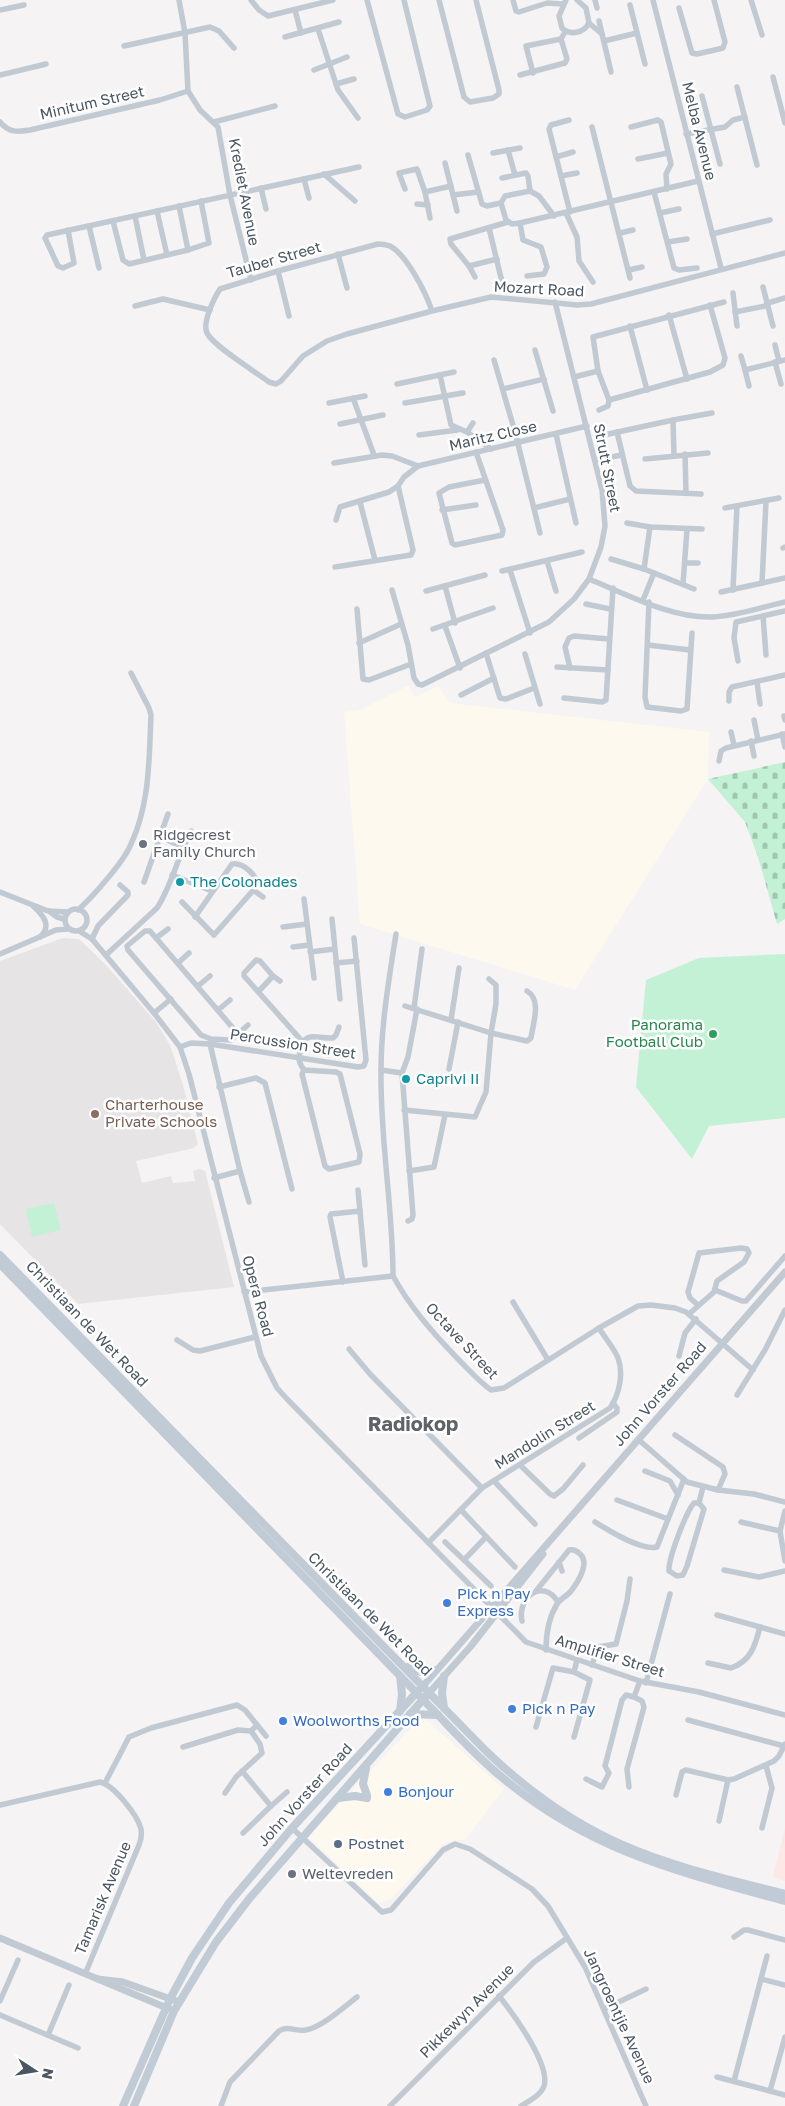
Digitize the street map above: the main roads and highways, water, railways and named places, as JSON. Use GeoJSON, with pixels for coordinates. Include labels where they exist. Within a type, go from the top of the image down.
{"type":"FeatureCollection","features":[{"type":"Feature","properties":{"kind":"main road","name":"Christiaan de Wet Road"},"geometry":{"type":"LineString","coordinates":[[0,1255],[429,1693],[515,1777],[556,1807],[596,1832],[623,1845],[666,1861],[785,1894]]}},
{"type":"Feature","properties":{"kind":"main road","name":"Christiaan de Wet Road"},"geometry":{"type":"LineString","coordinates":[[0,1264],[438,1715],[504,1779],[583,1832],[622,1851],[654,1864],[785,1901]]}},
{"type":"Feature","properties":{"kind":"main road"},"geometry":{"type":"LineString","coordinates":[[397,1660],[418,1671],[436,1670]]}},
{"type":"Feature","properties":{"kind":"main road"},"geometry":{"type":"LineString","coordinates":[[400,1676],[402,1694],[400,1711]]}},
{"type":"Feature","properties":{"kind":"main road"},"geometry":{"type":"LineString","coordinates":[[444,1676],[442,1693],[444,1708]]}},
{"type":"Feature","properties":{"kind":"main road","name":"John Vorster Road"},"geometry":{"type":"LineString","coordinates":[[123,2106],[165,2008],[192,1958],[229,1903],[292,1828],[423,1686]]}},
{"type":"Feature","properties":{"kind":"main road","name":"John Vorster Road"},"geometry":{"type":"LineString","coordinates":[[134,2106],[174,2011],[216,1942],[249,1899],[302,1837],[429,1693]]}},
{"type":"Feature","properties":{"kind":"main road"},"geometry":{"type":"LineString","coordinates":[[410,1714],[438,1715]]}},
{"type":"Feature","properties":{"kind":"main road"},"geometry":{"type":"LineString","coordinates":[[337,1799],[367,1796],[363,1780],[370,1760]]}},
{"type":"Feature","properties":{"kind":"place","name":"Ridgecrest Family Church"},"geometry":{"type":"Point","coordinates":[143,844]}},
{"type":"Feature","properties":{"kind":"place","name":"The Colonades"},"geometry":{"type":"Point","coordinates":[180,882]}},
{"type":"Feature","properties":{"kind":"place","name":"Panorama Football Club"},"geometry":{"type":"Point","coordinates":[713,1034]}},
{"type":"Feature","properties":{"kind":"place","name":"Caprivi II"},"geometry":{"type":"Point","coordinates":[406,1079]}},
{"type":"Feature","properties":{"kind":"place","name":"Charterhouse Private Schools"},"geometry":{"type":"Point","coordinates":[95,1114]}},
{"type":"Feature","properties":{"kind":"place","name":"Pick n Pay Express"},"geometry":{"type":"Point","coordinates":[447,1603]}},
{"type":"Feature","properties":{"kind":"place","name":"Pick n Pay"},"geometry":{"type":"Point","coordinates":[512,1709]}},
{"type":"Feature","properties":{"kind":"place","name":"Woolworths Food"},"geometry":{"type":"Point","coordinates":[283,1721]}},
{"type":"Feature","properties":{"kind":"place","name":"Bonjour"},"geometry":{"type":"Point","coordinates":[388,1792]}},
{"type":"Feature","properties":{"kind":"place","name":"Postnet"},"geometry":{"type":"Point","coordinates":[338,1844]}},
{"type":"Feature","properties":{"kind":"place","name":"Weltevreden"},"geometry":{"type":"Point","coordinates":[292,1874]}},
{"type":"Feature","properties":{"kind":"district","name":"Radiokop"},"geometry":{"type":"Point","coordinates":[413,1424]}}]}
